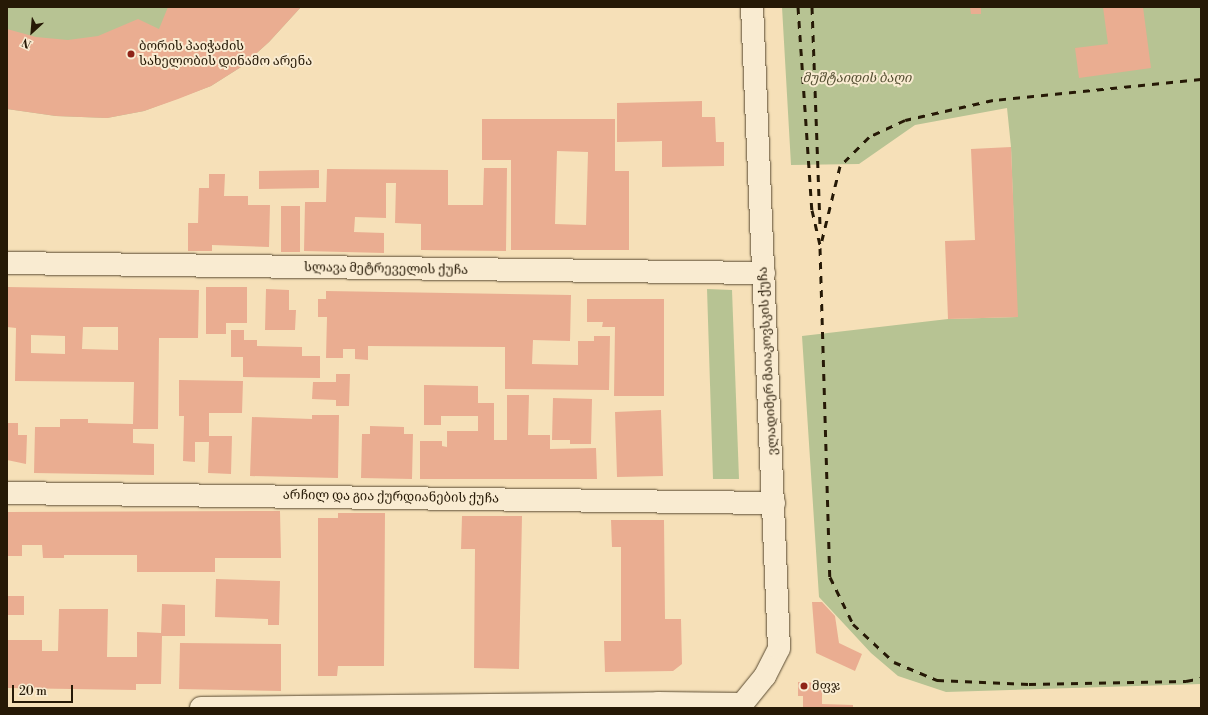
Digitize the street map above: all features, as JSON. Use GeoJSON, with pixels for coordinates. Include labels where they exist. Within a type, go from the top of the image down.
{"type":"FeatureCollection","features":[{"type":"Feature","properties":{"kind":"street","name":"ვლადიმერ მაიაკოვსკის ქუჩა"},"geometry":{"type":"LineString","coordinates":[[741,706],[765,676],[779,648],[752,7]]}},
{"type":"Feature","properties":{"kind":"street","name":"სლავა მეტრეველის ქუჩა"},"geometry":{"type":"LineString","coordinates":[[7,263],[764,273]]}},
{"type":"Feature","properties":{"kind":"street","name":"არჩილ და გია ქურდიანების ქუჩა"},"geometry":{"type":"LineString","coordinates":[[7,493],[774,503]]}},
{"type":"Feature","properties":{"kind":"street"},"geometry":{"type":"LineString","coordinates":[[201,708],[658,703],[741,706]]}},
{"type":"Feature","properties":{"kind":"green space","name":"ბორის პაიჭაძის სახელობის დინამო არენა"},"geometry":{"type":"Polygon","coordinates":[[[7,7],[301,7],[269,42],[241,67],[211,86],[144,111],[107,118],[56,116],[7,109],[7,7]]]}},
{"type":"Feature","properties":{"kind":"green space","name":"მუშტაიდის ბაღი"},"geometry":{"type":"Polygon","coordinates":[[[782,7],[1201,7],[1201,684],[946,692],[898,676],[871,653],[819,597],[802,336],[948,319],[1017,317],[1011,147],[1007,108],[915,125],[859,164],[791,165],[782,7]]]}},
{"type":"Feature","properties":{"kind":"green space"},"geometry":{"type":"Polygon","coordinates":[[[707,289],[732,290],[739,479],[713,479],[707,289]]]}},
{"type":"Feature","properties":{"kind":"building","name":"ბორის პაიჭაძის სახელობის დინამო არენა"},"geometry":{"type":"Polygon","coordinates":[[[168,7],[301,7],[269,42],[241,67],[211,86],[144,111],[107,118],[56,116],[7,109],[7,29],[36,37],[68,40],[98,36],[138,19],[159,29],[168,7]]]}},
{"type":"Feature","properties":{"kind":"building"},"geometry":{"type":"Polygon","coordinates":[[[970,7],[981,7],[981,14],[971,14],[970,7]]]}},
{"type":"Feature","properties":{"kind":"building"},"geometry":{"type":"Polygon","coordinates":[[[1103,7],[1143,7],[1151,68],[1079,78],[1075,48],[1108,44],[1103,7]]]}},
{"type":"Feature","properties":{"kind":"building"},"geometry":{"type":"Polygon","coordinates":[[[702,101],[702,117],[715,117],[716,142],[724,142],[724,166],[662,167],[662,141],[617,142],[617,103],[702,101]]]}},
{"type":"Feature","properties":{"kind":"building"},"geometry":{"type":"Polygon","coordinates":[[[482,119],[615,119],[615,171],[629,171],[629,250],[511,250],[511,160],[482,160],[482,119]],[[557,151],[555,224],[586,225],[588,152],[557,151]]]}},
{"type":"Feature","properties":{"kind":"building"},"geometry":{"type":"Polygon","coordinates":[[[1011,147],[1018,317],[948,319],[945,241],[975,240],[971,149],[1011,147]]]}},
{"type":"Feature","properties":{"kind":"building"},"geometry":{"type":"Polygon","coordinates":[[[484,168],[507,168],[506,251],[421,250],[421,224],[395,223],[396,183],[386,183],[386,218],[355,217],[354,232],[384,233],[384,253],[304,251],[305,202],[326,202],[327,169],[448,170],[448,205],[483,205],[484,168]]]}},
{"type":"Feature","properties":{"kind":"building"},"geometry":{"type":"Polygon","coordinates":[[[319,170],[319,188],[259,189],[259,171],[319,170]]]}},
{"type":"Feature","properties":{"kind":"building"},"geometry":{"type":"Polygon","coordinates":[[[209,174],[225,174],[224,196],[248,196],[248,205],[270,205],[269,247],[212,245],[212,251],[188,251],[188,223],[198,223],[199,188],[209,188],[209,174]]]}},
{"type":"Feature","properties":{"kind":"building"},"geometry":{"type":"Polygon","coordinates":[[[281,206],[300,206],[300,252],[281,252],[281,206]]]}},
{"type":"Feature","properties":{"kind":"building"},"geometry":{"type":"Polygon","coordinates":[[[7,287],[199,290],[198,338],[159,338],[158,429],[133,429],[133,443],[154,444],[154,475],[34,473],[35,427],[60,427],[60,419],[88,419],[88,423],[133,424],[134,382],[15,381],[16,328],[7,327],[7,287]],[[83,327],[82,349],[118,350],[118,327],[83,327]],[[31,335],[31,353],[65,354],[65,336],[31,335]]]}},
{"type":"Feature","properties":{"kind":"building"},"geometry":{"type":"Polygon","coordinates":[[[206,287],[247,287],[247,323],[226,323],[226,334],[206,334],[206,287]]]}},
{"type":"Feature","properties":{"kind":"building"},"geometry":{"type":"Polygon","coordinates":[[[266,289],[289,290],[289,310],[296,310],[295,330],[265,330],[266,289]]]}},
{"type":"Feature","properties":{"kind":"building"},"geometry":{"type":"Polygon","coordinates":[[[326,291],[571,295],[570,341],[533,340],[532,364],[578,365],[578,341],[594,341],[594,336],[610,336],[609,390],[505,389],[505,347],[368,346],[368,360],[355,359],[355,349],[343,349],[343,358],[326,358],[327,317],[318,317],[318,299],[326,299],[326,291]]]}},
{"type":"Feature","properties":{"kind":"building"},"geometry":{"type":"Polygon","coordinates":[[[587,299],[664,299],[664,396],[614,396],[615,327],[602,327],[603,322],[587,322],[587,299]]]}},
{"type":"Feature","properties":{"kind":"building"},"geometry":{"type":"Polygon","coordinates":[[[231,330],[244,330],[244,340],[257,340],[257,346],[302,347],[302,356],[320,356],[320,378],[243,377],[243,357],[231,357],[231,330]]]}},
{"type":"Feature","properties":{"kind":"building"},"geometry":{"type":"Polygon","coordinates":[[[336,374],[350,374],[349,406],[336,406],[336,400],[312,399],[313,382],[336,382],[336,374]]]}},
{"type":"Feature","properties":{"kind":"building"},"geometry":{"type":"Polygon","coordinates":[[[179,380],[243,381],[242,413],[209,413],[209,436],[232,436],[231,474],[208,473],[209,442],[195,442],[195,462],[183,461],[184,416],[179,416],[179,380]]]}},
{"type":"Feature","properties":{"kind":"building"},"geometry":{"type":"Polygon","coordinates":[[[424,385],[478,386],[478,403],[494,403],[494,440],[507,440],[507,395],[529,395],[528,435],[550,435],[550,449],[596,448],[597,479],[420,479],[420,441],[442,441],[442,446],[447,447],[447,431],[478,431],[478,416],[441,416],[441,425],[424,425],[424,385]]]}},
{"type":"Feature","properties":{"kind":"building"},"geometry":{"type":"Polygon","coordinates":[[[553,398],[592,399],[591,444],[570,444],[570,440],[552,440],[553,398]]]}},
{"type":"Feature","properties":{"kind":"building"},"geometry":{"type":"Polygon","coordinates":[[[661,410],[663,476],[617,477],[615,412],[661,410]]]}},
{"type":"Feature","properties":{"kind":"building"},"geometry":{"type":"Polygon","coordinates":[[[312,415],[339,415],[338,478],[250,476],[252,417],[312,419],[312,415]]]}},
{"type":"Feature","properties":{"kind":"building"},"geometry":{"type":"Polygon","coordinates":[[[7,423],[18,423],[18,435],[27,435],[26,464],[7,460],[7,423]]]}},
{"type":"Feature","properties":{"kind":"building"},"geometry":{"type":"Polygon","coordinates":[[[370,426],[404,427],[404,434],[413,434],[412,479],[361,478],[362,434],[370,434],[370,426]]]}},
{"type":"Feature","properties":{"kind":"building"},"geometry":{"type":"Polygon","coordinates":[[[280,511],[281,558],[215,558],[215,572],[137,572],[137,555],[64,555],[64,558],[43,558],[42,545],[22,545],[22,556],[7,556],[7,512],[280,511]]]}},
{"type":"Feature","properties":{"kind":"building"},"geometry":{"type":"Polygon","coordinates":[[[338,513],[385,513],[384,666],[338,666],[337,676],[318,676],[318,518],[338,518],[338,513]]]}},
{"type":"Feature","properties":{"kind":"building"},"geometry":{"type":"Polygon","coordinates":[[[462,516],[522,516],[519,669],[474,668],[475,549],[461,549],[462,516]]]}},
{"type":"Feature","properties":{"kind":"building"},"geometry":{"type":"Polygon","coordinates":[[[611,520],[664,520],[665,619],[681,619],[682,664],[673,671],[605,672],[604,641],[621,641],[621,547],[612,547],[611,520]]]}},
{"type":"Feature","properties":{"kind":"building"},"geometry":{"type":"Polygon","coordinates":[[[216,579],[280,581],[279,625],[268,625],[268,619],[215,617],[216,579]]]}},
{"type":"Feature","properties":{"kind":"building"},"geometry":{"type":"Polygon","coordinates":[[[7,596],[24,596],[24,615],[7,615],[7,596]]]}},
{"type":"Feature","properties":{"kind":"building"},"geometry":{"type":"Polygon","coordinates":[[[812,602],[822,602],[835,616],[839,643],[862,654],[855,671],[816,653],[812,602]]]}},
{"type":"Feature","properties":{"kind":"building"},"geometry":{"type":"Polygon","coordinates":[[[162,604],[185,605],[185,636],[162,636],[161,684],[136,684],[136,690],[7,688],[7,640],[42,640],[42,651],[58,651],[59,609],[108,609],[107,657],[137,657],[137,632],[161,633],[162,604]]]}},
{"type":"Feature","properties":{"kind":"building"},"geometry":{"type":"Polygon","coordinates":[[[180,643],[281,644],[281,691],[179,689],[180,643]]]}},
{"type":"Feature","properties":{"kind":"building"},"geometry":{"type":"Polygon","coordinates":[[[798,682],[822,683],[822,704],[853,705],[853,708],[803,708],[803,696],[798,696],[798,682]]]}},
{"type":"Feature","properties":{"kind":"railway"},"geometry":{"type":"LineString","coordinates":[[798,7],[812,210],[820,246]]}},
{"type":"Feature","properties":{"kind":"railway"},"geometry":{"type":"LineString","coordinates":[[812,7],[820,229]]}},
{"type":"Feature","properties":{"kind":"railway"},"geometry":{"type":"LineString","coordinates":[[1201,79],[993,100],[905,120],[869,137],[840,166],[820,248],[830,577],[853,624],[894,662],[937,680],[1029,684],[1186,681],[1201,678]]}},
{"type":"Feature","properties":{"kind":"place","name":"ბორის პაიჭაძის სახელობის დინამო არენა"},"geometry":{"type":"Point","coordinates":[131,54]}},
{"type":"Feature","properties":{"kind":"place","name":"მფჯ"},"geometry":{"type":"Point","coordinates":[804,686]}}]}
